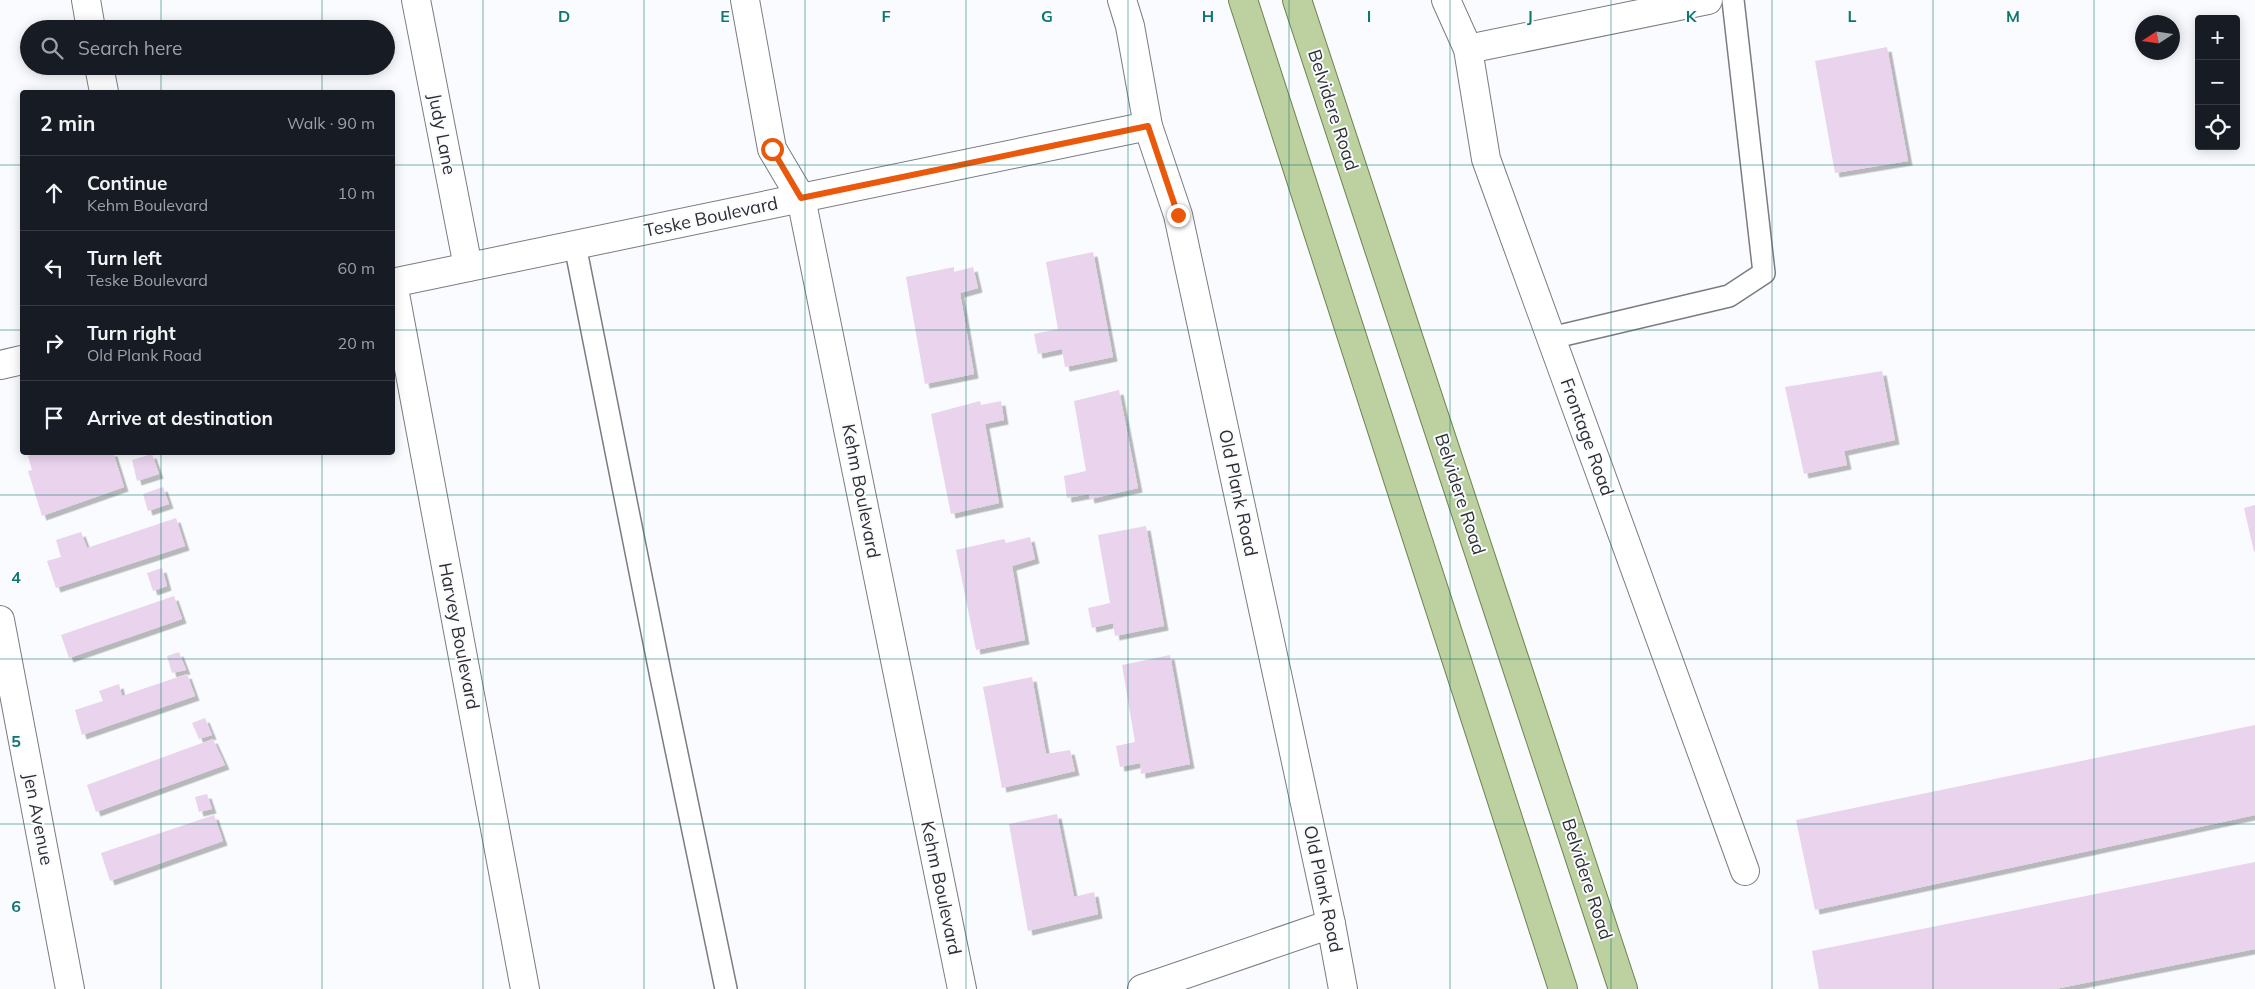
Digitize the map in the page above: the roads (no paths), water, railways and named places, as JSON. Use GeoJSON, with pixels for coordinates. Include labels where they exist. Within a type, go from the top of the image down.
{"type":"FeatureCollection","features":[{"type":"Feature","properties":{"kind":"main road"},"geometry":{"type":"LineString","coordinates":[[1243,0],[1564,989]]}},
{"type":"Feature","properties":{"kind":"main road","name":"Belvidere Road"},"geometry":{"type":"LineString","coordinates":[[1297,0],[1623,989]]}},
{"type":"Feature","properties":{"kind":"street"},"geometry":{"type":"LineString","coordinates":[[86,0],[89,20]]}},
{"type":"Feature","properties":{"kind":"street","name":"Judy Lane"},"geometry":{"type":"LineString","coordinates":[[416,0],[468,267]]}},
{"type":"Feature","properties":{"kind":"street","name":"Kehm Boulevard"},"geometry":{"type":"LineString","coordinates":[[745,0],[772,149],[801,198],[962,989]]}},
{"type":"Feature","properties":{"kind":"street","name":"Old Plank Road"},"geometry":{"type":"LineString","coordinates":[[1122,0],[1130,26],[1148,126],[1178,215],[1331,924],[1343,989]]}},
{"type":"Feature","properties":{"kind":"street","name":"Frontage Road"},"geometry":{"type":"LineString","coordinates":[[1446,0],[1468,49],[1486,159],[1745,871]]}},
{"type":"Feature","properties":{"kind":"street"},"geometry":{"type":"LineString","coordinates":[[1468,49],[1708,0]]}},
{"type":"Feature","properties":{"kind":"street"},"geometry":{"type":"LineString","coordinates":[[101,75],[104,90]]}},
{"type":"Feature","properties":{"kind":"street","name":"Teske Boulevard"},"geometry":{"type":"LineString","coordinates":[[395,283],[1148,126]]}},
{"type":"Feature","properties":{"kind":"street","name":"Harvey Boulevard"},"geometry":{"type":"LineString","coordinates":[[395,294],[526,989]]}},
{"type":"Feature","properties":{"kind":"street"},"geometry":{"type":"LineString","coordinates":[[0,364],[20,360]]}},
{"type":"Feature","properties":{"kind":"street","name":"Jen Avenue"},"geometry":{"type":"LineString","coordinates":[[0,620],[70,989]]}},
{"type":"Feature","properties":{"kind":"street"},"geometry":{"type":"LineString","coordinates":[[1142,989],[1331,924]]}},
{"type":"Feature","properties":{"kind":"lane"},"geometry":{"type":"LineString","coordinates":[[1551,338],[1729,296],[1764,272],[1733,0]]}},
{"type":"Feature","properties":{"kind":"lane"},"geometry":{"type":"LineString","coordinates":[[575,245],[661,677],[726,989]]}}]}
